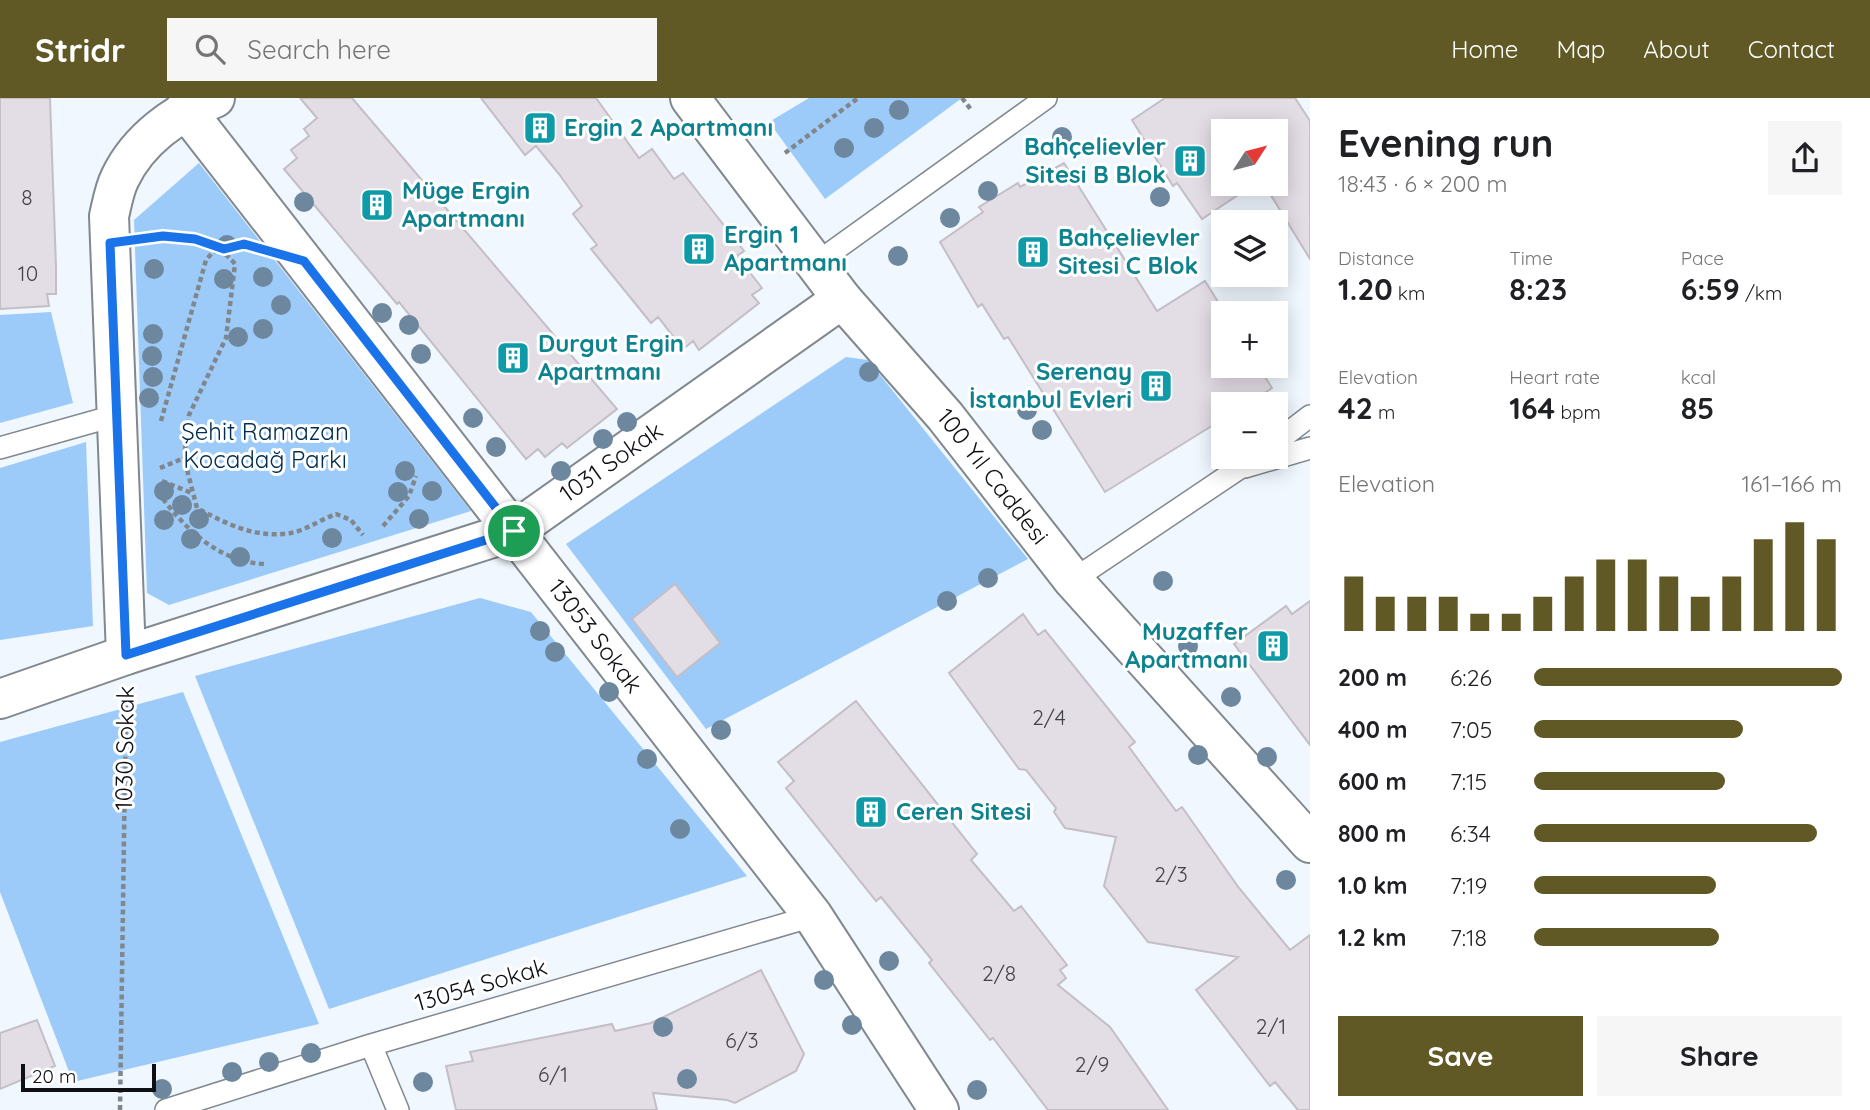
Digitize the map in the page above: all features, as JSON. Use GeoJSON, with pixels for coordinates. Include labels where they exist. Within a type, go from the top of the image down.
{"type":"FeatureCollection","features":[{"type":"Feature","properties":{"kind":"street","name":"100 Yıl Caddesi"},"geometry":{"type":"LineString","coordinates":[[690,98],[842,299],[945,416],[1073,580],[1310,843]]}},
{"type":"Feature","properties":{"kind":"street","name":"1030 Sokak"},"geometry":{"type":"LineString","coordinates":[[126,655],[109,216],[120,178],[142,147],[200,104]]}},
{"type":"Feature","properties":{"kind":"street","name":"13053 Sokak"},"geometry":{"type":"LineString","coordinates":[[200,104],[304,261],[813,916],[939,1110]]}},
{"type":"Feature","properties":{"kind":"street","name":"1031 Sokak"},"geometry":{"type":"LineString","coordinates":[[0,699],[126,655],[514,531],[842,299]]}},
{"type":"Feature","properties":{"kind":"lane"},"geometry":{"type":"LineString","coordinates":[[816,264],[1046,98]]}},
{"type":"Feature","properties":{"kind":"lane"},"geometry":{"type":"LineString","coordinates":[[0,448],[117,415]]}},
{"type":"Feature","properties":{"kind":"lane"},"geometry":{"type":"LineString","coordinates":[[1288,433],[1310,416]]}},
{"type":"Feature","properties":{"kind":"lane"},"geometry":{"type":"LineString","coordinates":[[1288,453],[1310,448]]}},
{"type":"Feature","properties":{"kind":"lane"},"geometry":{"type":"LineString","coordinates":[[1073,580],[1239,469]]}},
{"type":"Feature","properties":{"kind":"lane","name":"13054 Sokak"},"geometry":{"type":"LineString","coordinates":[[166,1110],[371,1045],[813,916]]}},
{"type":"Feature","properties":{"kind":"lane"},"geometry":{"type":"LineString","coordinates":[[371,1045],[398,1110]]}},
{"type":"Feature","properties":{"kind":"path"},"geometry":{"type":"LineString","coordinates":[[751,179],[858,98]]}},
{"type":"Feature","properties":{"kind":"path"},"geometry":{"type":"LineString","coordinates":[[110,243],[163,236],[195,239],[224,249],[235,264],[226,338],[189,415],[184,458],[197,508],[225,523],[261,534],[292,533],[336,513],[351,520],[365,538],[354,543]]}},
{"type":"Feature","properties":{"kind":"path"},"geometry":{"type":"LineString","coordinates":[[160,426],[206,260],[213,252],[244,244],[304,261]]}},
{"type":"Feature","properties":{"kind":"path"},"geometry":{"type":"LineString","coordinates":[[378,532],[409,496],[425,453],[438,433]]}},
{"type":"Feature","properties":{"kind":"path"},"geometry":{"type":"LineString","coordinates":[[159,469],[184,458]]}},
{"type":"Feature","properties":{"kind":"path"},"geometry":{"type":"LineString","coordinates":[[159,493],[194,535],[233,558],[271,564]]}},
{"type":"Feature","properties":{"kind":"path","name":"1030 Sokak"},"geometry":{"type":"LineString","coordinates":[[120,1110],[126,655]]}},
{"type":"Feature","properties":{"kind":"green space"},"geometry":{"type":"Polygon","coordinates":[[[809,98],[962,98],[825,199],[769,122],[809,98]]]}},
{"type":"Feature","properties":{"kind":"green space","name":"Şehit Ramazan Kocadağ Parkı"},"geometry":{"type":"Polygon","coordinates":[[[199,163],[471,511],[169,605],[147,593],[134,220],[199,163]]]}},
{"type":"Feature","properties":{"kind":"green space"},"geometry":{"type":"Polygon","coordinates":[[[51,312],[73,403],[0,423],[0,315],[51,312]]]}},
{"type":"Feature","properties":{"kind":"green space"},"geometry":{"type":"Polygon","coordinates":[[[846,357],[868,360],[1028,559],[706,729],[566,544],[846,357]]]}},
{"type":"Feature","properties":{"kind":"green space"},"geometry":{"type":"Polygon","coordinates":[[[86,442],[93,626],[0,640],[0,468],[86,442]]]}},
{"type":"Feature","properties":{"kind":"green space"},"geometry":{"type":"Polygon","coordinates":[[[480,598],[531,612],[747,876],[329,1009],[195,676],[480,598]]]}},
{"type":"Feature","properties":{"kind":"green space"},"geometry":{"type":"Polygon","coordinates":[[[183,692],[319,1024],[73,1082],[0,892],[0,742],[183,692]]]}},
{"type":"Feature","properties":{"kind":"building"},"geometry":{"type":"Polygon","coordinates":[[[0,98],[50,98],[56,294],[47,294],[49,306],[0,309],[0,98]]]}},
{"type":"Feature","properties":{"kind":"building"},"geometry":{"type":"Polygon","coordinates":[[[300,98],[352,98],[617,409],[567,448],[562,443],[545,457],[538,449],[526,459],[399,302],[397,304],[284,169],[297,158],[291,150],[309,136],[304,129],[317,118],[300,98]]]}},
{"type":"Feature","properties":{"kind":"building","name":"Ergin 1 Apartmanı"},"geometry":{"type":"Polygon","coordinates":[[[481,98],[596,98],[639,158],[652,149],[674,179],[683,173],[744,251],[737,256],[762,288],[752,295],[759,303],[699,350],[693,341],[683,349],[658,317],[651,323],[591,249],[597,245],[573,214],[582,206],[559,174],[536,146],[525,155],[481,98]]]}},
{"type":"Feature","properties":{"kind":"building","name":"Bahçelievler Sitesi B Blok"},"geometry":{"type":"Polygon","coordinates":[[[1165,98],[1295,98],[1310,121],[1310,259],[1288,223],[1288,210],[1280,210],[1271,196],[1288,196],[1288,119],[1211,119],[1211,196],[1236,196],[1216,210],[1211,210],[1211,213],[1202,219],[1177,183],[1173,186],[1132,120],[1165,98]]]}},
{"type":"Feature","properties":{"kind":"building"},"geometry":{"type":"Polygon","coordinates":[[[1064,163],[1157,311],[1205,281],[1218,301],[1211,301],[1211,378],[1266,378],[1272,388],[1266,392],[1211,392],[1211,426],[1105,492],[1008,337],[1004,339],[982,304],[978,307],[940,242],[983,212],[979,207],[1018,183],[1020,187],[1064,163]]]}},
{"type":"Feature","properties":{"kind":"building"},"geometry":{"type":"Polygon","coordinates":[[[675,584],[720,643],[677,677],[632,619],[675,584]]]}},
{"type":"Feature","properties":{"kind":"building","name":"Muzaffer Apartmanı"},"geometry":{"type":"Polygon","coordinates":[[[1310,601],[1310,745],[1234,644],[1286,606],[1292,614],[1310,601]]]}},
{"type":"Feature","properties":{"kind":"building"},"geometry":{"type":"Polygon","coordinates":[[[1023,614],[1038,635],[1045,630],[1135,742],[1129,747],[1176,811],[1182,807],[1239,888],[1290,950],[1310,935],[1310,1110],[1298,1110],[1275,1082],[1270,1086],[1196,990],[1238,957],[1148,942],[1104,886],[1116,837],[1065,828],[1054,812],[1056,808],[1026,770],[1019,769],[949,673],[1023,614]]]}},
{"type":"Feature","properties":{"kind":"building"},"geometry":{"type":"Polygon","coordinates":[[[856,701],[977,854],[971,860],[1014,911],[1021,906],[1067,965],[1060,970],[1066,978],[1058,985],[1110,1027],[1168,1110],[1048,1110],[993,1038],[990,1040],[929,963],[932,960],[881,897],[876,901],[786,788],[794,781],[778,762],[856,701]]]}},
{"type":"Feature","properties":{"kind":"building"},"geometry":{"type":"Polygon","coordinates":[[[761,970],[804,1054],[796,1071],[735,1103],[653,1093],[657,1110],[456,1110],[446,1066],[473,1061],[470,1052],[612,1024],[615,1031],[651,1023],[761,970]]]}},
{"type":"Feature","properties":{"kind":"building"},"geometry":{"type":"Polygon","coordinates":[[[37,1020],[55,1066],[0,1089],[0,1033],[37,1020]]]}},
{"type":"Feature","properties":{"kind":"place","name":"Ergin 2 Apartmanı"},"geometry":{"type":"Point","coordinates":[540,128]}},
{"type":"Feature","properties":{"kind":"place","name":"Bahçelievler Sitesi B Blok"},"geometry":{"type":"Point","coordinates":[1190,161]}},
{"type":"Feature","properties":{"kind":"place","name":"Müge Ergin Apartmanı"},"geometry":{"type":"Point","coordinates":[377,205]}},
{"type":"Feature","properties":{"kind":"place","name":"Ergin 1 Apartmanı"},"geometry":{"type":"Point","coordinates":[699,249]}},
{"type":"Feature","properties":{"kind":"place","name":"Bahçelievler Sitesi C Blok"},"geometry":{"type":"Point","coordinates":[1033,252]}},
{"type":"Feature","properties":{"kind":"place","name":"Durgut Ergin Apartmanı"},"geometry":{"type":"Point","coordinates":[513,358]}},
{"type":"Feature","properties":{"kind":"place","name":"Serenay İstanbul Evleri"},"geometry":{"type":"Point","coordinates":[1156,386]}},
{"type":"Feature","properties":{"kind":"place","name":"Muzaffer Apartmanı"},"geometry":{"type":"Point","coordinates":[1273,646]}},
{"type":"Feature","properties":{"kind":"place","name":"Ceren Sitesi"},"geometry":{"type":"Point","coordinates":[871,812]}},
{"type":"Feature","properties":{"kind":"route"},"geometry":{"type":"LineString","coordinates":[[163,236],[195,239],[224,249],[244,244],[304,261],[514,531],[126,655],[110,243],[163,236]]}}]}
